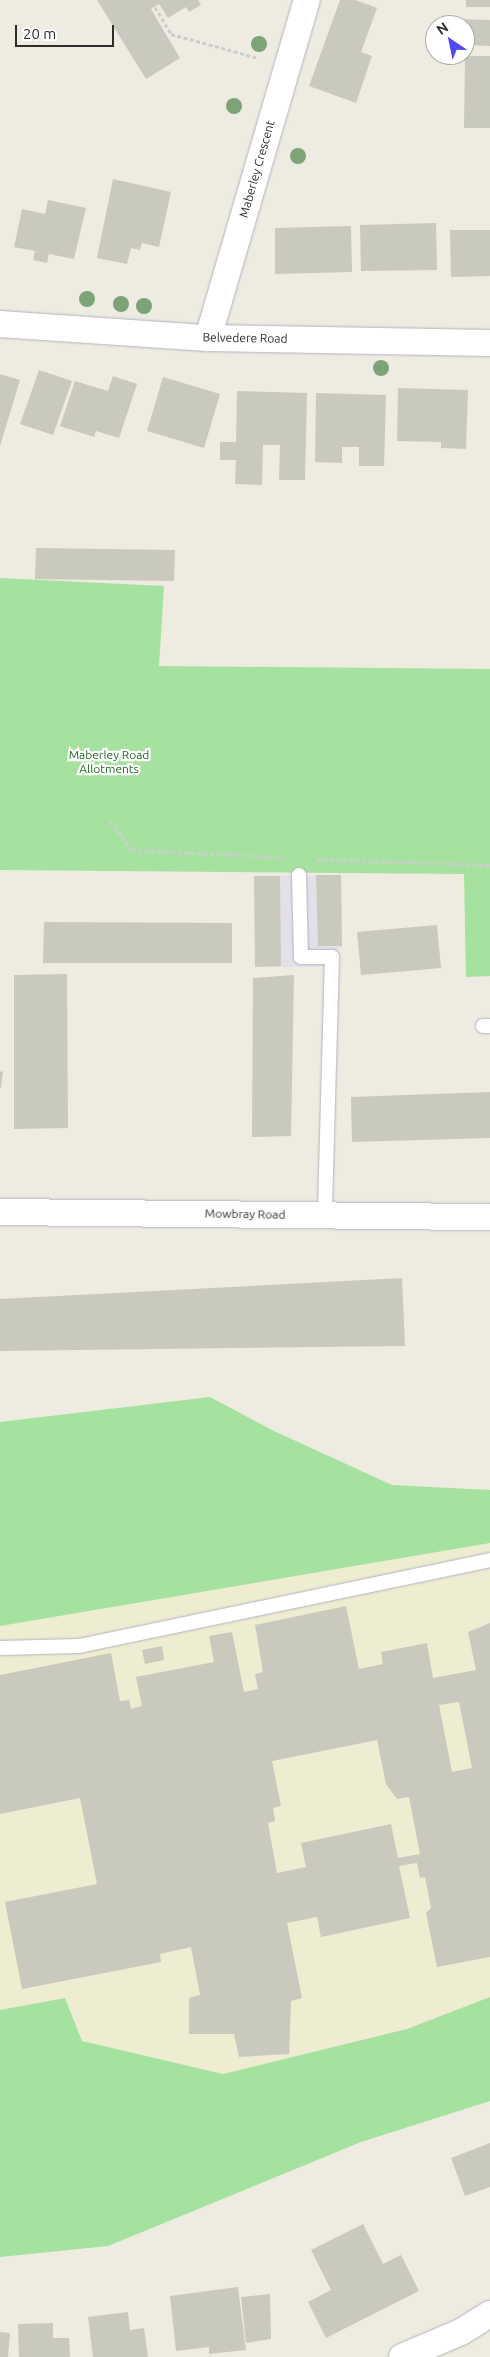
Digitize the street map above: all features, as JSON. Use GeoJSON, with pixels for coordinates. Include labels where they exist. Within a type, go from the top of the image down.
{"type":"FeatureCollection","features":[{"type":"Feature","properties":{"kind":"street","name":"Maberley Crescent"},"geometry":{"type":"LineString","coordinates":[[208,338],[286,65],[307,0]]}},
{"type":"Feature","properties":{"kind":"street","name":"Belvedere Road"},"geometry":{"type":"LineString","coordinates":[[0,324],[208,338],[490,342]]}},
{"type":"Feature","properties":{"kind":"street","name":"Mowbray Road"},"geometry":{"type":"LineString","coordinates":[[0,1212],[490,1217]]}},
{"type":"Feature","properties":{"kind":"street"},"geometry":{"type":"LineString","coordinates":[[402,2357],[462,2332],[490,2314]]}},
{"type":"Feature","properties":{"kind":"lane"},"geometry":{"type":"LineString","coordinates":[[299,875],[301,957],[332,957],[325,1215]]}},
{"type":"Feature","properties":{"kind":"lane"},"geometry":{"type":"LineString","coordinates":[[0,1648],[79,1646],[490,1560]]}},
{"type":"Feature","properties":{"kind":"path"},"geometry":{"type":"LineString","coordinates":[[155,7],[171,34],[286,65]]}},
{"type":"Feature","properties":{"kind":"shaded area"},"geometry":{"type":"Polygon","coordinates":[[[341,875],[342,946],[332,957],[322,967],[255,967],[254,876],[341,875]]]}},
{"type":"Feature","properties":{"kind":"shaded area"},"geometry":{"type":"Polygon","coordinates":[[[490,1533],[490,2053],[0,2224],[0,1616],[490,1533]]]}},
{"type":"Feature","properties":{"kind":"green space","name":"Maberley Road Allotments"},"geometry":{"type":"Polygon","coordinates":[[[0,578],[164,586],[159,666],[490,669],[490,976],[466,977],[464,874],[0,870],[0,578]]]}},
{"type":"Feature","properties":{"kind":"green space"},"geometry":{"type":"Polygon","coordinates":[[[210,1397],[274,1431],[392,1485],[490,1490],[490,1543],[0,1626],[0,1422],[210,1397]]]}},
{"type":"Feature","properties":{"kind":"green space"},"geometry":{"type":"Polygon","coordinates":[[[490,1997],[490,2101],[361,2142],[108,2246],[0,2257],[0,2010],[65,1998],[82,2041],[223,2074],[407,2029],[490,1997]]]}},
{"type":"Feature","properties":{"kind":"building"},"geometry":{"type":"Polygon","coordinates":[[[97,0],[198,0],[201,5],[189,12],[186,7],[168,18],[159,4],[151,9],[180,58],[146,79],[97,0]]]}},
{"type":"Feature","properties":{"kind":"building"},"geometry":{"type":"Polygon","coordinates":[[[340,0],[355,0],[377,8],[361,52],[372,56],[356,103],[309,86],[340,0]]]}},
{"type":"Feature","properties":{"kind":"building"},"geometry":{"type":"Polygon","coordinates":[[[466,0],[490,0],[490,7],[466,7],[466,0]]]}},
{"type":"Feature","properties":{"kind":"building"},"geometry":{"type":"Polygon","coordinates":[[[475,20],[490,20],[490,46],[475,45],[475,20]]]}},
{"type":"Feature","properties":{"kind":"building"},"geometry":{"type":"Polygon","coordinates":[[[475,56],[490,56],[490,128],[464,128],[465,65],[475,65],[475,56]]]}},
{"type":"Feature","properties":{"kind":"building"},"geometry":{"type":"Polygon","coordinates":[[[113,179],[171,192],[159,247],[142,243],[140,250],[131,248],[127,264],[97,258],[113,179]]]}},
{"type":"Feature","properties":{"kind":"building"},"geometry":{"type":"Polygon","coordinates":[[[48,200],[86,208],[74,259],[49,254],[47,263],[33,260],[35,251],[14,247],[22,209],[45,214],[48,200]]]}},
{"type":"Feature","properties":{"kind":"building"},"geometry":{"type":"Polygon","coordinates":[[[436,223],[437,270],[361,271],[360,225],[436,223]]]}},
{"type":"Feature","properties":{"kind":"building"},"geometry":{"type":"Polygon","coordinates":[[[351,226],[352,272],[275,274],[275,228],[351,226]]]}},
{"type":"Feature","properties":{"kind":"building"},"geometry":{"type":"Polygon","coordinates":[[[450,230],[490,230],[490,276],[451,277],[450,230]]]}},
{"type":"Feature","properties":{"kind":"building"},"geometry":{"type":"Polygon","coordinates":[[[39,370],[72,381],[53,435],[20,424],[39,370]]]}},
{"type":"Feature","properties":{"kind":"building"},"geometry":{"type":"Polygon","coordinates":[[[0,374],[20,380],[0,446],[0,374]]]}},
{"type":"Feature","properties":{"kind":"building"},"geometry":{"type":"Polygon","coordinates":[[[113,376],[137,384],[119,438],[96,431],[94,437],[60,426],[75,381],[108,391],[113,376]]]}},
{"type":"Feature","properties":{"kind":"building"},"geometry":{"type":"Polygon","coordinates":[[[163,377],[220,394],[204,448],[147,431],[163,377]]]}},
{"type":"Feature","properties":{"kind":"building"},"geometry":{"type":"Polygon","coordinates":[[[398,388],[468,390],[466,449],[441,448],[441,442],[397,441],[398,388]]]}},
{"type":"Feature","properties":{"kind":"building"},"geometry":{"type":"Polygon","coordinates":[[[237,391],[307,393],[305,480],[279,480],[280,445],[263,445],[262,485],[235,484],[236,460],[220,460],[220,442],[236,442],[237,391]]]}},
{"type":"Feature","properties":{"kind":"building"},"geometry":{"type":"Polygon","coordinates":[[[316,393],[386,395],[384,466],[359,466],[359,447],[342,447],[342,463],[315,462],[316,393]]]}},
{"type":"Feature","properties":{"kind":"building"},"geometry":{"type":"Polygon","coordinates":[[[36,548],[175,550],[174,581],[35,579],[36,548]]]}},
{"type":"Feature","properties":{"kind":"building"},"geometry":{"type":"Polygon","coordinates":[[[316,875],[341,875],[342,946],[318,946],[316,875]]]}},
{"type":"Feature","properties":{"kind":"building"},"geometry":{"type":"Polygon","coordinates":[[[254,876],[280,876],[281,966],[255,967],[254,876]]]}},
{"type":"Feature","properties":{"kind":"building"},"geometry":{"type":"Polygon","coordinates":[[[44,922],[232,923],[232,963],[43,963],[44,922]]]}},
{"type":"Feature","properties":{"kind":"building"},"geometry":{"type":"Polygon","coordinates":[[[437,925],[441,968],[361,975],[357,932],[437,925]]]}},
{"type":"Feature","properties":{"kind":"building"},"geometry":{"type":"Polygon","coordinates":[[[67,974],[68,1128],[14,1129],[14,975],[67,974]]]}},
{"type":"Feature","properties":{"kind":"building"},"geometry":{"type":"Polygon","coordinates":[[[294,975],[291,1136],[252,1137],[253,978],[294,975]]]}},
{"type":"Feature","properties":{"kind":"building"},"geometry":{"type":"Polygon","coordinates":[[[3,1071],[1,1088],[0,1088],[0,1072],[3,1071]]]}},
{"type":"Feature","properties":{"kind":"building"},"geometry":{"type":"Polygon","coordinates":[[[490,1092],[490,1138],[352,1142],[351,1097],[490,1092]]]}},
{"type":"Feature","properties":{"kind":"building"},"geometry":{"type":"Polygon","coordinates":[[[402,1278],[405,1346],[0,1351],[0,1299],[402,1278]]]}},
{"type":"Feature","properties":{"kind":"building"},"geometry":{"type":"Polygon","coordinates":[[[346,1606],[359,1669],[383,1664],[381,1652],[427,1643],[433,1678],[476,1670],[468,1632],[490,1623],[490,1957],[437,1967],[426,1913],[431,1908],[425,1877],[420,1878],[417,1863],[399,1866],[410,1918],[321,1937],[317,1917],[287,1923],[302,1998],[291,2001],[289,2054],[239,2057],[234,2034],[189,2034],[189,1998],[200,1995],[191,1947],[160,1954],[161,1962],[22,1989],[5,1902],[97,1884],[80,1798],[0,1814],[0,1675],[111,1653],[120,1701],[129,1700],[131,1709],[142,1706],[136,1677],[214,1662],[209,1636],[232,1632],[244,1692],[258,1689],[255,1674],[263,1672],[255,1625],[346,1606]],[[459,1702],[439,1705],[452,1772],[472,1768],[459,1702]],[[377,1740],[272,1761],[281,1806],[273,1808],[275,1821],[268,1823],[277,1873],[306,1867],[301,1843],[391,1824],[398,1858],[420,1854],[409,1797],[397,1799],[386,1784],[377,1740]]]}},
{"type":"Feature","properties":{"kind":"building"},"geometry":{"type":"Polygon","coordinates":[[[162,1646],[164,1660],[145,1664],[142,1650],[162,1646]]]}},
{"type":"Feature","properties":{"kind":"building"},"geometry":{"type":"Polygon","coordinates":[[[490,2143],[490,2187],[465,2196],[451,2158],[490,2143]]]}},
{"type":"Feature","properties":{"kind":"building"},"geometry":{"type":"Polygon","coordinates":[[[363,2224],[383,2264],[401,2255],[419,2291],[326,2338],[308,2302],[331,2290],[311,2250],[363,2224]]]}},
{"type":"Feature","properties":{"kind":"building"},"geometry":{"type":"Polygon","coordinates":[[[238,2287],[246,2350],[209,2354],[209,2347],[176,2351],[170,2296],[238,2287]]]}},
{"type":"Feature","properties":{"kind":"building"},"geometry":{"type":"Polygon","coordinates":[[[270,2294],[271,2339],[246,2343],[241,2297],[270,2294]]]}},
{"type":"Feature","properties":{"kind":"building"},"geometry":{"type":"Polygon","coordinates":[[[128,2312],[130,2330],[144,2328],[148,2357],[93,2357],[88,2317],[128,2312]]]}},
{"type":"Feature","properties":{"kind":"building"},"geometry":{"type":"Polygon","coordinates":[[[53,2323],[53,2338],[69,2338],[70,2357],[19,2357],[18,2324],[53,2323]]]}},
{"type":"Feature","properties":{"kind":"building"},"geometry":{"type":"Polygon","coordinates":[[[0,2332],[10,2333],[8,2357],[0,2357],[0,2332]]]}}]}
